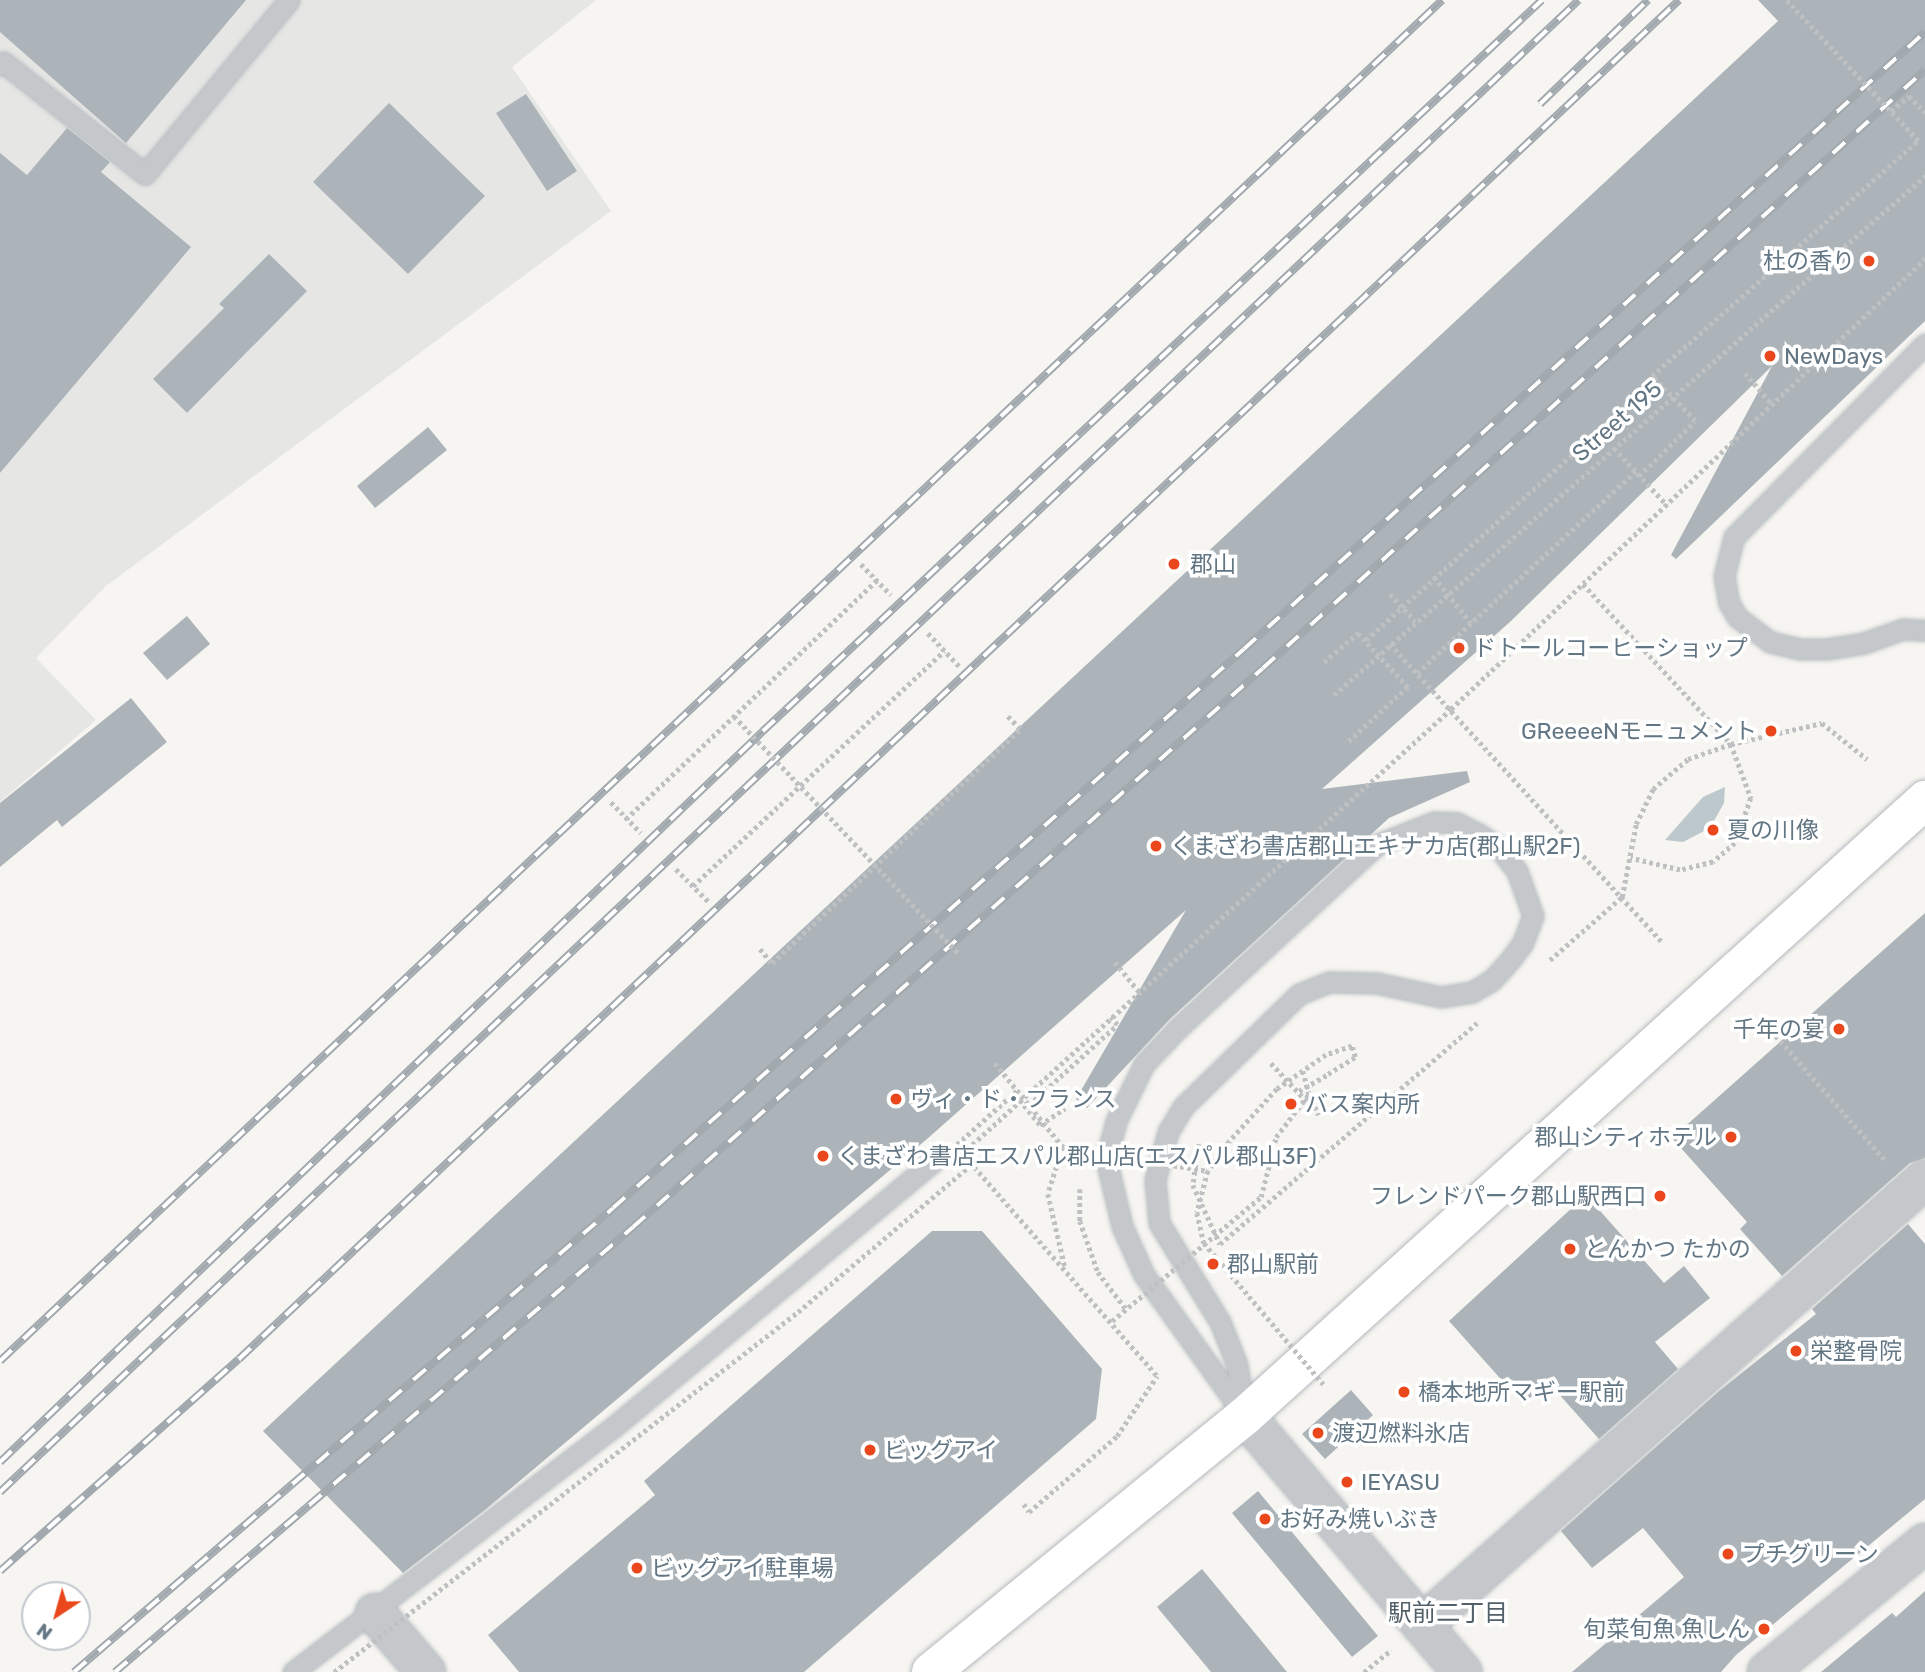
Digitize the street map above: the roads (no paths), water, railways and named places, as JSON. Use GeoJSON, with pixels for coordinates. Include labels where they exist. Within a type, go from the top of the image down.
{"type":"FeatureCollection","features":[{"type":"Feature","properties":{"kind":"street"},"geometry":{"type":"LineString","coordinates":[[931,1672],[1245,1416],[1925,800]]}},
{"type":"Feature","properties":{"kind":"street"},"geometry":{"type":"LineString","coordinates":[[1422,1625],[1918,1184]]}},
{"type":"Feature","properties":{"kind":"street"},"geometry":{"type":"LineString","coordinates":[[1245,1416],[1462,1672]]}},
{"type":"Feature","properties":{"kind":"street"},"geometry":{"type":"LineString","coordinates":[[1767,1672],[1925,1543]]}},
{"type":"Feature","properties":{"kind":"street"},"geometry":{"type":"LineString","coordinates":[[375,1613],[426,1672]]}},
{"type":"Feature","properties":{"kind":"lane"},"geometry":{"type":"LineString","coordinates":[[0,65],[2,62],[145,174],[289,0]]}},
{"type":"Feature","properties":{"kind":"lane"},"geometry":{"type":"LineString","coordinates":[[1925,344],[1734,537],[1724,576],[1729,603],[1737,617],[1770,642],[1801,649],[1827,649],[1864,643],[1903,629],[1925,630]]}},
{"type":"Feature","properties":{"kind":"lane"},"geometry":{"type":"LineString","coordinates":[[1457,823],[1499,848],[1517,871],[1531,903],[1533,916],[1522,944],[1492,980],[1472,992],[1441,997],[1377,983],[1329,982],[1300,994],[1183,1107],[1168,1132],[1155,1180],[1159,1223],[1220,1322],[1237,1365],[1245,1416],[1144,1275],[1122,1226],[1106,1159],[1116,1121],[1130,1088],[1153,1055],[1376,845],[1413,828],[1457,823]]}},
{"type":"Feature","properties":{"kind":"lane"},"geometry":{"type":"LineString","coordinates":[[293,1672],[375,1613],[611,1429],[933,1162]]}},
{"type":"Feature","properties":{"kind":"railway"},"geometry":{"type":"LineString","coordinates":[[0,1361],[1442,0]]}},
{"type":"Feature","properties":{"kind":"railway"},"geometry":{"type":"LineString","coordinates":[[0,1462],[763,731],[1542,0]]}},
{"type":"Feature","properties":{"kind":"railway"},"geometry":{"type":"LineString","coordinates":[[0,1492],[1579,0]]}},
{"type":"Feature","properties":{"kind":"railway"},"geometry":{"type":"LineString","coordinates":[[1540,104],[1648,0]]}},
{"type":"Feature","properties":{"kind":"railway"},"geometry":{"type":"LineString","coordinates":[[0,1571],[239,1359],[1679,0]]}},
{"type":"Feature","properties":{"kind":"railway"},"geometry":{"type":"LineString","coordinates":[[74,1672],[613,1208],[1244,649],[1925,32]]}},
{"type":"Feature","properties":{"kind":"railway"},"geometry":{"type":"LineString","coordinates":[[115,1672],[633,1227],[1263,668],[1925,70]]}},
{"type":"Feature","properties":{"kind":"place","name":"杜の香り"},"geometry":{"type":"Point","coordinates":[1869,261]}},
{"type":"Feature","properties":{"kind":"place","name":"NewDays"},"geometry":{"type":"Point","coordinates":[1770,356]}},
{"type":"Feature","properties":{"kind":"place","name":"郡山"},"geometry":{"type":"Point","coordinates":[1174,564]}},
{"type":"Feature","properties":{"kind":"place","name":"ドトールコーヒーショップ"},"geometry":{"type":"Point","coordinates":[1459,648]}},
{"type":"Feature","properties":{"kind":"place","name":"GReeeeNモニュメント"},"geometry":{"type":"Point","coordinates":[1771,731]}},
{"type":"Feature","properties":{"kind":"place","name":"夏の川像"},"geometry":{"type":"Point","coordinates":[1713,830]}},
{"type":"Feature","properties":{"kind":"place","name":"くまざわ書店郡山エキナカ店(郡山駅2F)"},"geometry":{"type":"Point","coordinates":[1156,846]}},
{"type":"Feature","properties":{"kind":"place","name":"千年の宴"},"geometry":{"type":"Point","coordinates":[1839,1029]}},
{"type":"Feature","properties":{"kind":"place","name":"ヴィ・ド・フランス"},"geometry":{"type":"Point","coordinates":[896,1099]}},
{"type":"Feature","properties":{"kind":"place","name":"バス案内所"},"geometry":{"type":"Point","coordinates":[1291,1104]}},
{"type":"Feature","properties":{"kind":"place","name":"郡山シティホテル"},"geometry":{"type":"Point","coordinates":[1731,1137]}},
{"type":"Feature","properties":{"kind":"place","name":"くまざわ書店エスパル郡山店(エスパル郡山3F)"},"geometry":{"type":"Point","coordinates":[823,1156]}},
{"type":"Feature","properties":{"kind":"place","name":"フレンドパーク郡山駅西口"},"geometry":{"type":"Point","coordinates":[1660,1196]}},
{"type":"Feature","properties":{"kind":"place","name":"とんかつ たかの"},"geometry":{"type":"Point","coordinates":[1570,1249]}},
{"type":"Feature","properties":{"kind":"place","name":"郡山駅前"},"geometry":{"type":"Point","coordinates":[1213,1264]}},
{"type":"Feature","properties":{"kind":"place","name":"栄整骨院"},"geometry":{"type":"Point","coordinates":[1796,1351]}},
{"type":"Feature","properties":{"kind":"place","name":"橋本地所マギー駅前"},"geometry":{"type":"Point","coordinates":[1404,1392]}},
{"type":"Feature","properties":{"kind":"place","name":"渡辺燃料氷店"},"geometry":{"type":"Point","coordinates":[1318,1433]}},
{"type":"Feature","properties":{"kind":"place","name":"ビッグアイ"},"geometry":{"type":"Point","coordinates":[870,1450]}},
{"type":"Feature","properties":{"kind":"place","name":"IEYASU"},"geometry":{"type":"Point","coordinates":[1347,1482]}},
{"type":"Feature","properties":{"kind":"place","name":"お好み焼いぶき"},"geometry":{"type":"Point","coordinates":[1265,1519]}},
{"type":"Feature","properties":{"kind":"place","name":"プチグリーン"},"geometry":{"type":"Point","coordinates":[1728,1554]}},
{"type":"Feature","properties":{"kind":"place","name":"ビッグアイ駐車場"},"geometry":{"type":"Point","coordinates":[637,1568]}},
{"type":"Feature","properties":{"kind":"place","name":"旬菜旬魚 魚しん"},"geometry":{"type":"Point","coordinates":[1764,1629]}},
{"type":"Feature","properties":{"kind":"district","name":"駅前二丁目"},"geometry":{"type":"Point","coordinates":[1448,1614]}}]}
